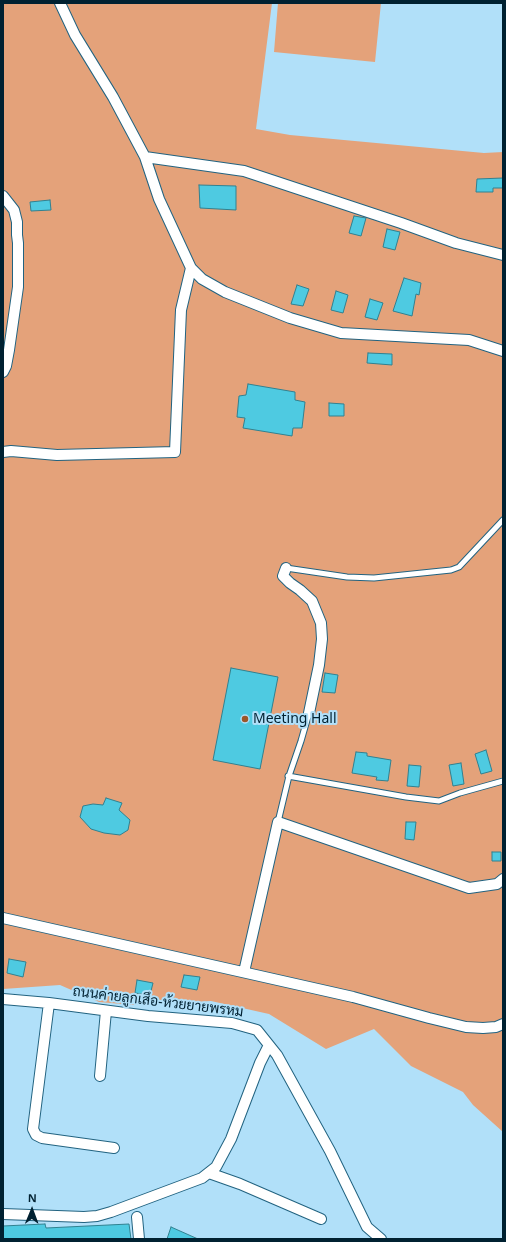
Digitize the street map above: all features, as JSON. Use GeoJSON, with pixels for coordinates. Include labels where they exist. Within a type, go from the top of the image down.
{"type":"FeatureCollection","features":[{"type":"Feature","properties":{"kind":"street"},"geometry":{"type":"LineString","coordinates":[[60,3],[75,35],[113,97],[145,157],[159,199],[191,268],[202,279],[225,292],[290,318],[341,333],[469,340],[503,351]]}},
{"type":"Feature","properties":{"kind":"street"},"geometry":{"type":"LineString","coordinates":[[145,157],[244,171],[401,223],[456,243],[503,255]]}},
{"type":"Feature","properties":{"kind":"street"},"geometry":{"type":"LineString","coordinates":[[3,196],[14,210],[17,222],[18,243],[18,287],[9,350],[6,366],[3,372]]}},
{"type":"Feature","properties":{"kind":"street"},"geometry":{"type":"LineString","coordinates":[[3,452],[11,451],[56,455],[175,452],[181,310],[191,268]]}},
{"type":"Feature","properties":{"kind":"street"},"geometry":{"type":"LineString","coordinates":[[286,568],[283,576],[312,601],[321,624],[322,639],[319,665],[309,713]]}},
{"type":"Feature","properties":{"kind":"street"},"geometry":{"type":"LineString","coordinates":[[244,972],[278,822],[469,888],[497,884],[503,879]]}},
{"type":"Feature","properties":{"kind":"street"},"geometry":{"type":"LineString","coordinates":[[3,918],[353,997],[466,1027],[496,1027],[503,1024]]}},
{"type":"Feature","properties":{"kind":"street","name":"ถนนค่ายลูกเสึอ-ห้วยยายพรหม"},"geometry":{"type":"LineString","coordinates":[[3,999],[49,1003],[148,1016],[232,1023],[257,1030],[277,1055],[330,1151],[367,1227],[380,1239]]}},
{"type":"Feature","properties":{"kind":"street"},"geometry":{"type":"LineString","coordinates":[[49,1003],[33,1129],[36,1135],[42,1138],[114,1148]]}},
{"type":"Feature","properties":{"kind":"street"},"geometry":{"type":"LineString","coordinates":[[100,1076],[106,1011]]}},
{"type":"Feature","properties":{"kind":"street"},"geometry":{"type":"LineString","coordinates":[[3,1214],[84,1217],[97,1216],[202,1178],[216,1167],[231,1139],[260,1064],[269,1045]]}},
{"type":"Feature","properties":{"kind":"street"},"geometry":{"type":"LineString","coordinates":[[209,1173],[240,1184],[321,1219]]}},
{"type":"Feature","properties":{"kind":"street"},"geometry":{"type":"LineString","coordinates":[[137,1217],[139,1239]]}},
{"type":"Feature","properties":{"kind":"lane"},"geometry":{"type":"LineString","coordinates":[[286,568],[347,577],[374,578],[451,570],[459,567],[503,520]]}},
{"type":"Feature","properties":{"kind":"lane"},"geometry":{"type":"LineString","coordinates":[[278,822],[288,776],[301,741],[309,713]]}},
{"type":"Feature","properties":{"kind":"lane"},"geometry":{"type":"LineString","coordinates":[[288,776],[406,797],[439,801],[460,793],[503,781]]}},
{"type":"Feature","properties":{"kind":"shaded area"},"geometry":{"type":"Polygon","coordinates":[[[3,3],[272,3],[256,129],[290,135],[484,153],[503,152],[503,1132],[473,1105],[463,1092],[411,1066],[374,1029],[326,1049],[269,1014],[211,1001],[134,1005],[99,1002],[60,985],[3,989],[3,3]]]}},
{"type":"Feature","properties":{"kind":"shaded area"},"geometry":{"type":"Polygon","coordinates":[[[278,3],[381,3],[375,62],[274,52],[278,3]]]}},
{"type":"Feature","properties":{"kind":"building"},"geometry":{"type":"Polygon","coordinates":[[[503,178],[503,188],[493,188],[493,192],[476,192],[477,179],[503,178]]]}},
{"type":"Feature","properties":{"kind":"building"},"geometry":{"type":"Polygon","coordinates":[[[199,185],[236,186],[236,210],[200,208],[199,185]]]}},
{"type":"Feature","properties":{"kind":"building"},"geometry":{"type":"Polygon","coordinates":[[[50,200],[51,210],[31,211],[30,202],[50,200]]]}},
{"type":"Feature","properties":{"kind":"building"},"geometry":{"type":"Polygon","coordinates":[[[354,216],[366,218],[361,236],[349,233],[354,216]]]}},
{"type":"Feature","properties":{"kind":"building"},"geometry":{"type":"Polygon","coordinates":[[[387,229],[400,232],[395,250],[383,247],[387,229]]]}},
{"type":"Feature","properties":{"kind":"building"},"geometry":{"type":"Polygon","coordinates":[[[404,278],[421,283],[419,295],[416,294],[412,316],[393,311],[404,278]]]}},
{"type":"Feature","properties":{"kind":"building"},"geometry":{"type":"Polygon","coordinates":[[[297,285],[309,289],[303,306],[291,304],[297,285]]]}},
{"type":"Feature","properties":{"kind":"building"},"geometry":{"type":"Polygon","coordinates":[[[336,291],[348,295],[343,313],[331,310],[336,291]]]}},
{"type":"Feature","properties":{"kind":"building"},"geometry":{"type":"Polygon","coordinates":[[[370,299],[383,303],[377,320],[365,317],[370,299]]]}},
{"type":"Feature","properties":{"kind":"building"},"geometry":{"type":"Polygon","coordinates":[[[368,353],[392,354],[392,365],[367,363],[368,353]]]}},
{"type":"Feature","properties":{"kind":"building"},"geometry":{"type":"Polygon","coordinates":[[[248,384],[295,392],[295,400],[305,402],[302,428],[293,428],[292,436],[243,428],[245,418],[237,417],[239,396],[246,395],[248,384]]]}},
{"type":"Feature","properties":{"kind":"building"},"geometry":{"type":"Polygon","coordinates":[[[329,403],[344,404],[344,416],[329,416],[329,403]]]}},
{"type":"Feature","properties":{"kind":"building","name":"Meeting Hall"},"geometry":{"type":"Polygon","coordinates":[[[231,668],[278,677],[260,769],[213,760],[231,668]]]}},
{"type":"Feature","properties":{"kind":"building"},"geometry":{"type":"Polygon","coordinates":[[[325,673],[338,675],[335,693],[322,692],[325,673]]]}},
{"type":"Feature","properties":{"kind":"building"},"geometry":{"type":"Polygon","coordinates":[[[486,750],[492,771],[481,774],[475,754],[486,750]]]}},
{"type":"Feature","properties":{"kind":"building"},"geometry":{"type":"Polygon","coordinates":[[[356,752],[367,753],[367,756],[391,760],[388,781],[376,780],[377,777],[352,773],[356,752]]]}},
{"type":"Feature","properties":{"kind":"building"},"geometry":{"type":"Polygon","coordinates":[[[461,763],[464,784],[453,786],[449,765],[461,763]]]}},
{"type":"Feature","properties":{"kind":"building"},"geometry":{"type":"Polygon","coordinates":[[[409,765],[421,766],[419,787],[407,786],[409,765]]]}},
{"type":"Feature","properties":{"kind":"building"},"geometry":{"type":"Polygon","coordinates":[[[106,798],[122,803],[119,810],[130,820],[128,830],[120,835],[104,833],[91,829],[80,817],[83,806],[93,804],[103,805],[106,798]]]}},
{"type":"Feature","properties":{"kind":"building"},"geometry":{"type":"Polygon","coordinates":[[[406,822],[416,822],[414,840],[405,839],[406,822]]]}},
{"type":"Feature","properties":{"kind":"building"},"geometry":{"type":"Polygon","coordinates":[[[492,852],[501,852],[501,861],[492,861],[492,852]]]}},
{"type":"Feature","properties":{"kind":"building"},"geometry":{"type":"Polygon","coordinates":[[[9,959],[26,962],[23,977],[7,973],[9,959]]]}},
{"type":"Feature","properties":{"kind":"building"},"geometry":{"type":"Polygon","coordinates":[[[184,975],[200,977],[197,990],[181,987],[184,975]]]}},
{"type":"Feature","properties":{"kind":"building"},"geometry":{"type":"Polygon","coordinates":[[[137,980],[153,983],[150,995],[135,993],[137,980]]]}},
{"type":"Feature","properties":{"kind":"building"},"geometry":{"type":"Polygon","coordinates":[[[45,1224],[46,1228],[129,1224],[131,1239],[3,1239],[3,1226],[45,1224]]]}},
{"type":"Feature","properties":{"kind":"building"},"geometry":{"type":"Polygon","coordinates":[[[171,1227],[198,1239],[167,1239],[171,1227]]]}},
{"type":"Feature","properties":{"kind":"place","name":"Meeting Hall"},"geometry":{"type":"Point","coordinates":[245,719]}}]}
